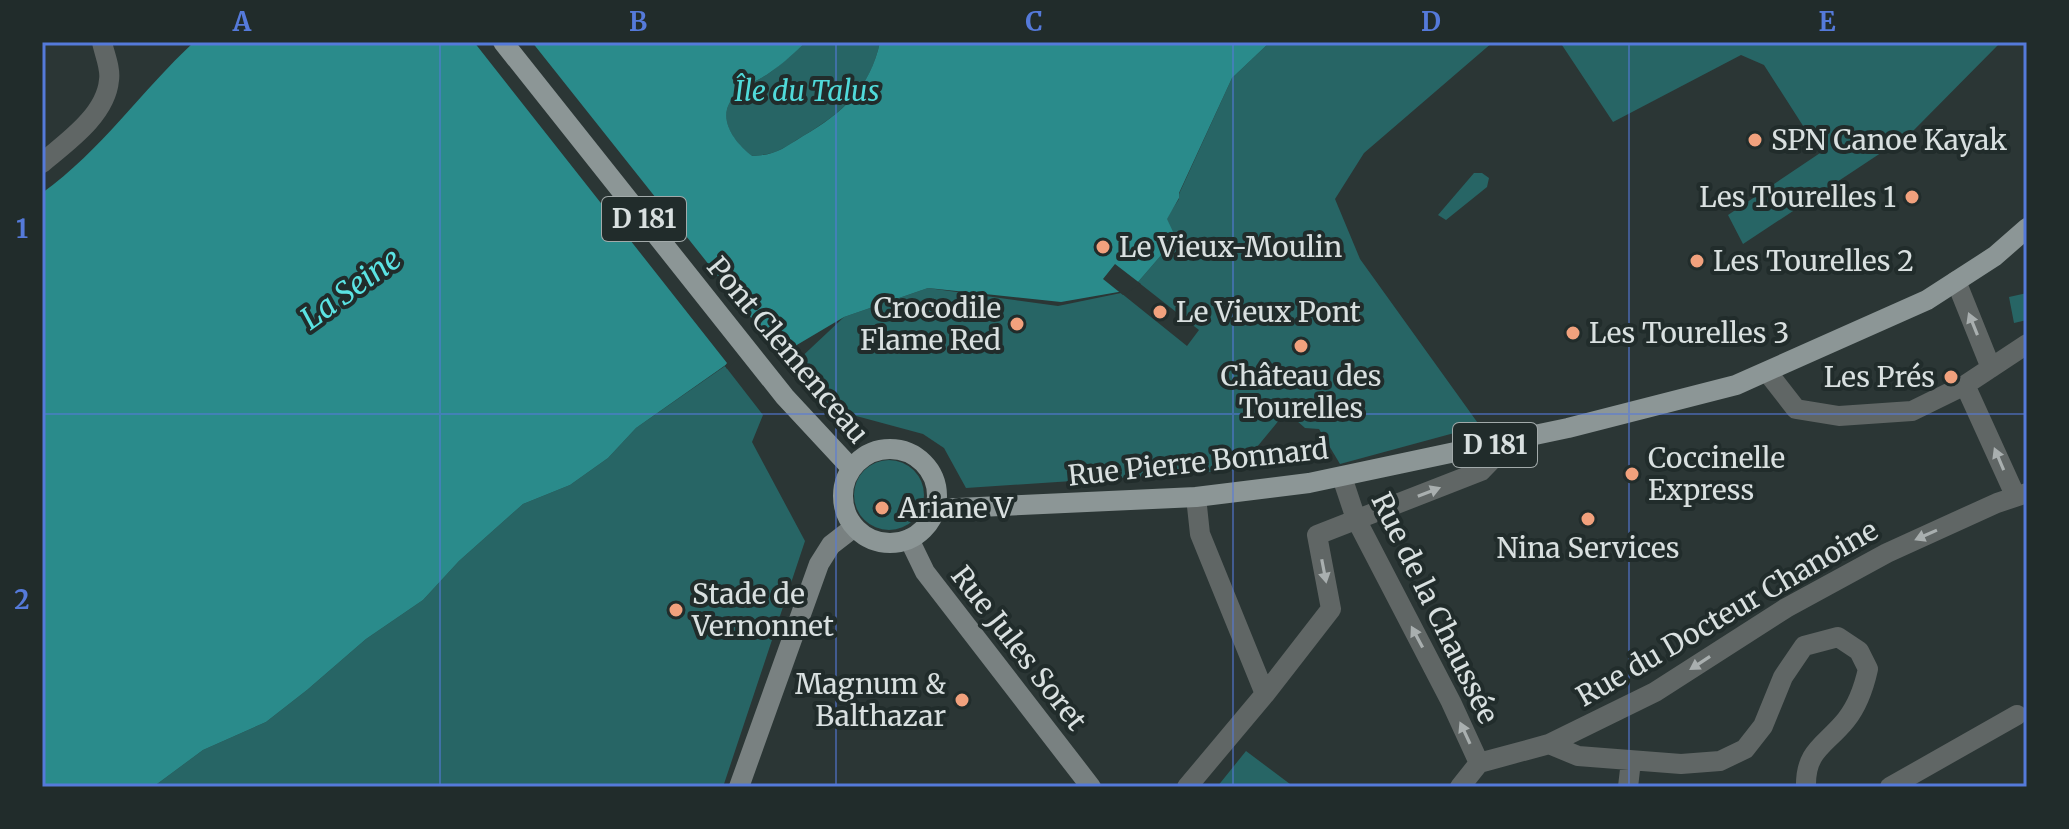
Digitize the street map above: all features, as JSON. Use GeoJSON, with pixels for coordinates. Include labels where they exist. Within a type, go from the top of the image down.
{"type":"FeatureCollection","features":[{"type":"Feature","properties":{"kind":"main road","name":"Pont Clemenceau"},"geometry":{"type":"LineString","coordinates":[[503,42],[785,397],[851,468]]}},
{"type":"Feature","properties":{"kind":"main road","name":"Rue Pierre Bonnard"},"geometry":{"type":"LineString","coordinates":[[935,509],[1196,497],[1342,477],[1510,441],[1736,385],[1906,310],[1995,256],[2027,228]]}},
{"type":"Feature","properties":{"kind":"main road"},"geometry":{"type":"LineString","coordinates":[[878,449],[911,453],[934,476],[937,487],[935,509],[928,524],[909,539],[882,542],[853,528],[842,495],[846,476],[859,460],[878,449]]}},
{"type":"Feature","properties":{"kind":"main road"},"geometry":{"type":"LineString","coordinates":[[739,787],[819,564],[831,545],[853,528]]}},
{"type":"Feature","properties":{"kind":"main road","name":"Rue Jules Soret"},"geometry":{"type":"LineString","coordinates":[[909,539],[925,572],[1091,787]]}},
{"type":"Feature","properties":{"kind":"street"},"geometry":{"type":"LineString","coordinates":[[42,163],[93,116],[110,79],[102,42]]}},
{"type":"Feature","properties":{"kind":"street"},"geometry":{"type":"LineString","coordinates":[[1956,281],[1991,368]]}},
{"type":"Feature","properties":{"kind":"street"},"geometry":{"type":"LineString","coordinates":[[1768,373],[1796,409],[1839,416],[1912,411],[1965,385],[2027,344]]}},
{"type":"Feature","properties":{"kind":"street"},"geometry":{"type":"LineString","coordinates":[[1965,385],[2021,494]]}},
{"type":"Feature","properties":{"kind":"street"},"geometry":{"type":"LineString","coordinates":[[1187,787],[1331,609],[1317,535],[1481,471],[1510,441]]}},
{"type":"Feature","properties":{"kind":"street","name":"Rue de la Chaussée"},"geometry":{"type":"LineString","coordinates":[[1342,477],[1356,519],[1451,702],[1479,763]]}},
{"type":"Feature","properties":{"kind":"street","name":"Rue du Docteur Chanoine"},"geometry":{"type":"LineString","coordinates":[[1479,763],[1549,744],[1655,692],[1786,608],[1887,553],[2021,494]]}},
{"type":"Feature","properties":{"kind":"street"},"geometry":{"type":"LineString","coordinates":[[1196,497],[1200,534],[1265,694]]}},
{"type":"Feature","properties":{"kind":"street"},"geometry":{"type":"LineString","coordinates":[[1549,744],[1578,756],[1681,764],[1720,761],[1745,749],[1763,726],[1783,677],[1804,646],[1838,637],[1859,651],[1868,669],[1863,691],[1846,720],[1823,742],[1806,769],[1806,787]]}},
{"type":"Feature","properties":{"kind":"street"},"geometry":{"type":"LineString","coordinates":[[1890,787],[2017,715]]}},
{"type":"Feature","properties":{"kind":"street"},"geometry":{"type":"LineString","coordinates":[[1628,787],[1631,761]]}},
{"type":"Feature","properties":{"kind":"street"},"geometry":{"type":"LineString","coordinates":[[1460,787],[1479,763]]}},
{"type":"Feature","properties":{"kind":"green space","name":"Île du Talus"},"geometry":{"type":"Polygon","coordinates":[[[806,42],[880,42],[862,86],[842,109],[784,148],[751,156],[737,142],[728,126],[726,117],[731,100],[806,42]]]}},
{"type":"Feature","properties":{"kind":"green space"},"geometry":{"type":"Polygon","coordinates":[[[1270,42],[1493,42],[1364,153],[1335,199],[1360,259],[1480,426],[1340,464],[1319,429],[1305,428],[1288,413],[1238,470],[966,488],[944,448],[923,434],[834,410],[794,364],[844,317],[928,288],[1058,306],[1121,293],[1187,346],[1199,330],[1138,282],[1176,238],[1166,219],[1179,199],[1232,78],[1270,42]]]}},
{"type":"Feature","properties":{"kind":"green space"},"geometry":{"type":"Polygon","coordinates":[[[1560,42],[2001,42],[1911,133],[1743,244],[1728,215],[1826,149],[1807,132],[1764,65],[1741,55],[1613,122],[1560,42]]]}},
{"type":"Feature","properties":{"kind":"green space"},"geometry":{"type":"Polygon","coordinates":[[[1474,173],[1482,173],[1489,178],[1487,187],[1446,220],[1438,215],[1474,173]]]}},
{"type":"Feature","properties":{"kind":"green space"},"geometry":{"type":"Polygon","coordinates":[[[2027,293],[2027,320],[2014,323],[2009,297],[2027,293]]]}},
{"type":"Feature","properties":{"kind":"green space"},"geometry":{"type":"Polygon","coordinates":[[[725,366],[763,415],[752,442],[805,541],[723,787],[153,787],[203,750],[266,722],[366,639],[423,600],[459,561],[523,504],[570,485],[608,458],[636,428],[725,366]]]}},
{"type":"Feature","properties":{"kind":"green space"},"geometry":{"type":"Polygon","coordinates":[[[889,460],[914,470],[924,495],[914,520],[889,530],[864,520],[854,495],[864,470],[889,460]]]}},
{"type":"Feature","properties":{"kind":"green space"},"geometry":{"type":"Polygon","coordinates":[[[1246,751],[1294,787],[1217,787],[1246,751]]]}},
{"type":"Feature","properties":{"kind":"water","name":"La Seine"},"geometry":{"type":"Polygon","coordinates":[[[194,42],[806,42],[731,100],[726,117],[728,126],[752,156],[784,148],[842,108],[862,86],[880,42],[1270,42],[1232,78],[1167,219],[1176,238],[1138,282],[1124,291],[1061,302],[928,288],[844,317],[785,352],[764,326],[727,364],[636,428],[608,458],[570,485],[523,504],[459,561],[423,600],[366,639],[266,722],[203,750],[153,787],[42,787],[42,193],[83,158],[194,42]]]}},
{"type":"Feature","properties":{"kind":"pier"},"geometry":{"type":"Polygon","coordinates":[[[474,42],[532,42],[760,329],[764,326],[787,355],[782,355],[764,332],[727,369],[727,363],[474,42]]]}},
{"type":"Feature","properties":{"kind":"pier"},"geometry":{"type":"Polygon","coordinates":[[[1115,264],[1141,284],[1123,295],[1103,279],[1115,264]]]}},
{"type":"Feature","properties":{"kind":"place","name":"SPN Canoe Kayak"},"geometry":{"type":"Point","coordinates":[1755,140]}},
{"type":"Feature","properties":{"kind":"place","name":"Les Tourelles 1"},"geometry":{"type":"Point","coordinates":[1912,197]}},
{"type":"Feature","properties":{"kind":"place","name":"Le Vieux-Moulin"},"geometry":{"type":"Point","coordinates":[1103,247]}},
{"type":"Feature","properties":{"kind":"place","name":"Les Tourelles 2"},"geometry":{"type":"Point","coordinates":[1697,261]}},
{"type":"Feature","properties":{"kind":"place","name":"Le Vieux Pont"},"geometry":{"type":"Point","coordinates":[1160,312]}},
{"type":"Feature","properties":{"kind":"place","name":"Crocodile Flame Red"},"geometry":{"type":"Point","coordinates":[1017,324]}},
{"type":"Feature","properties":{"kind":"place","name":"Les Tourelles 3"},"geometry":{"type":"Point","coordinates":[1573,333]}},
{"type":"Feature","properties":{"kind":"place","name":"Château des Tourelles"},"geometry":{"type":"Point","coordinates":[1301,346]}},
{"type":"Feature","properties":{"kind":"place","name":"Les Prés"},"geometry":{"type":"Point","coordinates":[1951,377]}},
{"type":"Feature","properties":{"kind":"place","name":"Coccinelle Express"},"geometry":{"type":"Point","coordinates":[1632,474]}},
{"type":"Feature","properties":{"kind":"place","name":"Ariane V"},"geometry":{"type":"Point","coordinates":[882,508]}},
{"type":"Feature","properties":{"kind":"place","name":"Nina Services"},"geometry":{"type":"Point","coordinates":[1588,519]}},
{"type":"Feature","properties":{"kind":"place","name":"Stade de Vernonnet"},"geometry":{"type":"Point","coordinates":[676,610]}},
{"type":"Feature","properties":{"kind":"place","name":"Magnum & Balthazar"},"geometry":{"type":"Point","coordinates":[962,700]}}]}
